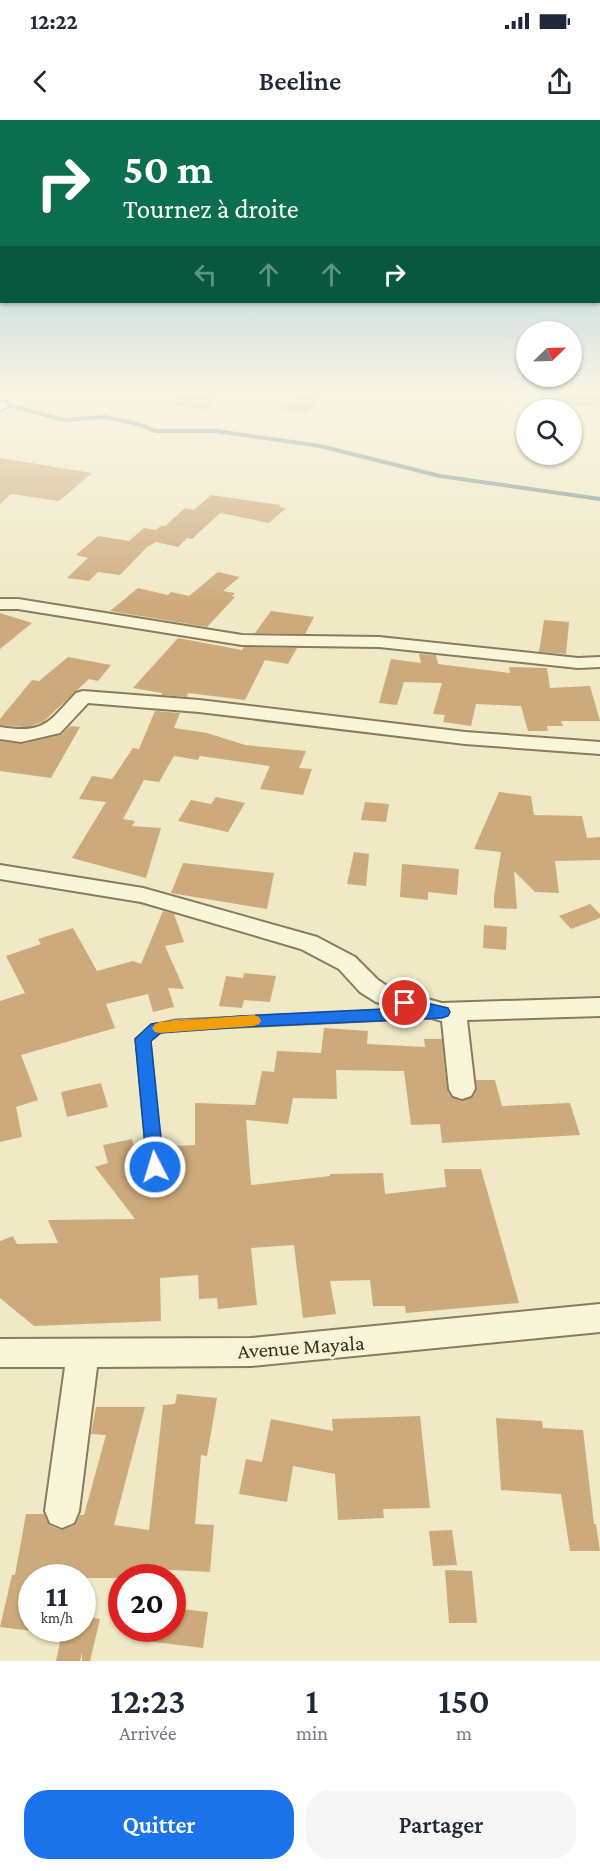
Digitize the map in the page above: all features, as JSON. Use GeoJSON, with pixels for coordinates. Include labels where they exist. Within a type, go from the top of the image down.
{"type":"FeatureCollection","features":[{"type":"Feature","properties":{"kind":"street"},"geometry":{"type":"LineString","coordinates":[[0,604],[18,604],[242,640],[379,642],[578,663],[600,662]]}},
{"type":"Feature","properties":{"kind":"street"},"geometry":{"type":"LineString","coordinates":[[0,733],[21,736],[53,729],[83,697],[154,705],[199,706],[465,738],[600,748]]}},
{"type":"Feature","properties":{"kind":"street"},"geometry":{"type":"LineString","coordinates":[[0,872],[143,895],[263,932],[309,943],[347,963],[362,976],[369,986],[385,996],[448,1012],[600,1007]]}},
{"type":"Feature","properties":{"kind":"street"},"geometry":{"type":"LineString","coordinates":[[448,1012],[462,1089]]}},
{"type":"Feature","properties":{"kind":"street","name":"Avenue Mayala"},"geometry":{"type":"LineString","coordinates":[[0,1353],[251,1352],[600,1318]]}},
{"type":"Feature","properties":{"kind":"street"},"geometry":{"type":"LineString","coordinates":[[62,1511],[83,1354]]}},
{"type":"Feature","properties":{"kind":"lane"},"geometry":{"type":"LineString","coordinates":[[155,1167],[143,1039],[157,1028],[241,1021],[448,1012]]}},
{"type":"Feature","properties":{"kind":"building"},"geometry":{"type":"Polygon","coordinates":[[[0,462],[24,462],[92,473],[59,501],[11,494],[0,504],[0,462]]]}},
{"type":"Feature","properties":{"kind":"building"},"geometry":{"type":"Polygon","coordinates":[[[211,495],[281,505],[279,507],[286,508],[269,523],[220,513],[192,539],[187,538],[178,547],[156,542],[147,547],[120,575],[98,572],[89,581],[67,578],[88,558],[76,555],[98,536],[129,541],[144,528],[156,530],[165,526],[185,508],[194,510],[211,495]]]}},
{"type":"Feature","properties":{"kind":"building"},"geometry":{"type":"Polygon","coordinates":[[[218,572],[240,577],[223,591],[235,593],[232,596],[235,597],[207,627],[110,611],[138,588],[168,595],[171,592],[189,596],[218,572]]]}},
{"type":"Feature","properties":{"kind":"building"},"geometry":{"type":"Polygon","coordinates":[[[271,611],[314,617],[305,634],[255,633],[271,611]]]}},
{"type":"Feature","properties":{"kind":"building"},"geometry":{"type":"Polygon","coordinates":[[[0,613],[32,623],[0,649],[0,613]]]}},
{"type":"Feature","properties":{"kind":"building"},"geometry":{"type":"Polygon","coordinates":[[[544,620],[569,622],[566,654],[539,652],[544,620]]]}},
{"type":"Feature","properties":{"kind":"building"},"geometry":{"type":"Polygon","coordinates":[[[178,638],[242,650],[244,647],[297,648],[288,664],[265,660],[245,700],[188,693],[187,697],[161,695],[162,693],[133,688],[178,638]]]}},
{"type":"Feature","properties":{"kind":"building"},"geometry":{"type":"Polygon","coordinates":[[[419,654],[436,655],[438,664],[510,673],[509,667],[547,668],[550,688],[590,686],[600,721],[561,721],[563,726],[547,726],[548,731],[528,731],[521,706],[476,704],[471,726],[443,722],[445,715],[433,714],[442,683],[404,682],[397,705],[379,703],[391,659],[421,663],[419,654]]]}},
{"type":"Feature","properties":{"kind":"building"},"geometry":{"type":"Polygon","coordinates":[[[68,657],[111,665],[98,681],[89,679],[43,722],[27,727],[0,725],[0,719],[32,680],[39,681],[68,657]]]}},
{"type":"Feature","properties":{"kind":"building"},"geometry":{"type":"Polygon","coordinates":[[[155,711],[180,713],[174,728],[207,733],[245,745],[306,751],[299,768],[312,769],[303,795],[260,789],[270,766],[200,756],[198,760],[174,756],[159,782],[144,780],[123,819],[135,821],[132,826],[161,828],[146,878],[72,858],[106,802],[79,799],[92,776],[112,779],[133,748],[139,749],[155,711]]]}},
{"type":"Feature","properties":{"kind":"building"},"geometry":{"type":"Polygon","coordinates":[[[70,726],[80,727],[51,778],[0,771],[0,741],[22,744],[61,735],[70,726]]]}},
{"type":"Feature","properties":{"kind":"building"},"geometry":{"type":"Polygon","coordinates":[[[499,792],[531,796],[534,815],[582,816],[587,838],[600,837],[600,860],[555,861],[559,893],[535,892],[514,871],[517,909],[494,908],[501,852],[474,849],[499,792]]]}},
{"type":"Feature","properties":{"kind":"building"},"geometry":{"type":"Polygon","coordinates":[[[216,797],[245,803],[228,832],[178,821],[191,800],[211,804],[216,797]]]}},
{"type":"Feature","properties":{"kind":"building"},"geometry":{"type":"Polygon","coordinates":[[[365,802],[389,804],[386,822],[361,820],[365,802]]]}},
{"type":"Feature","properties":{"kind":"building"},"geometry":{"type":"Polygon","coordinates":[[[354,852],[369,854],[366,886],[347,884],[354,852]]]}},
{"type":"Feature","properties":{"kind":"building"},"geometry":{"type":"Polygon","coordinates":[[[183,863],[274,873],[267,909],[171,893],[183,863]]]}},
{"type":"Feature","properties":{"kind":"building"},"geometry":{"type":"Polygon","coordinates":[[[402,864],[459,869],[457,895],[428,892],[428,900],[400,897],[402,864]]]}},
{"type":"Feature","properties":{"kind":"building"},"geometry":{"type":"Polygon","coordinates":[[[590,904],[600,914],[600,918],[571,929],[559,916],[590,904]]]}},
{"type":"Feature","properties":{"kind":"building"},"geometry":{"type":"Polygon","coordinates":[[[163,911],[174,914],[184,942],[165,946],[184,989],[168,988],[174,1007],[153,1012],[148,994],[106,1004],[115,1028],[21,1055],[38,1100],[16,1107],[22,1137],[0,1142],[0,1001],[25,993],[6,956],[41,944],[38,939],[73,928],[97,971],[133,961],[141,964],[163,911]]]}},
{"type":"Feature","properties":{"kind":"building"},"geometry":{"type":"Polygon","coordinates":[[[484,925],[507,927],[506,950],[483,948],[484,925]]]}},
{"type":"Feature","properties":{"kind":"building"},"geometry":{"type":"Polygon","coordinates":[[[244,973],[276,976],[270,1002],[244,1000],[242,1008],[219,1006],[226,976],[243,978],[244,973]]]}},
{"type":"Feature","properties":{"kind":"building"},"geometry":{"type":"Polygon","coordinates":[[[324,1028],[368,1031],[367,1044],[425,1047],[424,1039],[442,1039],[447,1089],[451,1097],[461,1101],[473,1097],[477,1089],[476,1080],[495,1080],[502,1106],[570,1103],[580,1135],[442,1143],[440,1124],[411,1125],[404,1071],[336,1070],[337,1099],[293,1098],[288,1124],[246,1120],[251,1185],[330,1176],[330,1174],[383,1173],[385,1194],[446,1187],[444,1169],[481,1169],[519,1303],[406,1313],[405,1306],[373,1306],[370,1280],[330,1281],[336,1314],[303,1318],[294,1245],[251,1248],[257,1305],[218,1309],[217,1298],[199,1299],[198,1275],[160,1278],[161,1321],[34,1326],[0,1298],[0,1241],[13,1236],[17,1244],[58,1243],[48,1220],[135,1219],[95,1167],[108,1163],[103,1145],[132,1139],[141,1177],[172,1170],[172,1161],[175,1161],[175,1146],[195,1145],[195,1103],[255,1105],[262,1071],[274,1072],[277,1051],[321,1053],[324,1028]]]}},
{"type":"Feature","properties":{"kind":"building"},"geometry":{"type":"Polygon","coordinates":[[[101,1083],[108,1107],[67,1117],[61,1092],[101,1083]]]}},
{"type":"Feature","properties":{"kind":"building"},"geometry":{"type":"Polygon","coordinates":[[[177,1394],[217,1398],[207,1456],[201,1455],[195,1524],[214,1525],[210,1572],[186,1571],[186,1564],[108,1564],[108,1578],[96,1578],[96,1564],[18,1564],[18,1629],[0,1627],[12,1575],[15,1575],[26,1514],[44,1514],[49,1525],[61,1530],[75,1525],[80,1515],[84,1515],[106,1435],[91,1434],[96,1407],[145,1407],[114,1525],[149,1530],[163,1405],[175,1404],[177,1394]]]}},
{"type":"Feature","properties":{"kind":"building"},"geometry":{"type":"Polygon","coordinates":[[[420,1416],[430,1508],[383,1509],[384,1518],[338,1520],[335,1474],[293,1466],[287,1502],[239,1494],[246,1459],[262,1462],[271,1419],[333,1431],[332,1419],[420,1416]]]}},
{"type":"Feature","properties":{"kind":"building"},"geometry":{"type":"Polygon","coordinates":[[[496,1418],[542,1421],[543,1428],[583,1430],[594,1524],[596,1524],[600,1551],[570,1551],[561,1494],[501,1490],[496,1418]]]}},
{"type":"Feature","properties":{"kind":"building"},"geometry":{"type":"Polygon","coordinates":[[[452,1530],[457,1565],[433,1566],[429,1531],[452,1530]]]}},
{"type":"Feature","properties":{"kind":"building"},"geometry":{"type":"Polygon","coordinates":[[[445,1570],[472,1571],[477,1623],[449,1623],[445,1570]]]}},
{"type":"Feature","properties":{"kind":"building"},"geometry":{"type":"Polygon","coordinates":[[[186,1610],[208,1612],[203,1648],[154,1642],[186,1642],[186,1610]]]}},
{"type":"Feature","properties":{"kind":"building"},"geometry":{"type":"Polygon","coordinates":[[[96,1618],[100,1619],[96,1636],[96,1618]]]}},
{"type":"Feature","properties":{"kind":"building"},"geometry":{"type":"Polygon","coordinates":[[[60,1642],[95,1642],[90,1661],[82,1661],[82,1652],[80,1661],[56,1661],[60,1642]]]}},
{"type":"Feature","properties":{"kind":"waterway"},"geometry":{"type":"LineString","coordinates":[[384,462],[440,476],[600,499]]}},
{"type":"Feature","properties":{"kind":"slow traffic"},"geometry":{"type":"LineString","coordinates":[[160,1028],[176,1025],[254,1021]]}},
{"type":"Feature","properties":{"kind":"route"},"geometry":{"type":"LineString","coordinates":[[155,1167],[143,1039],[157,1028],[241,1021],[442,1012],[405,1003]]}}]}
